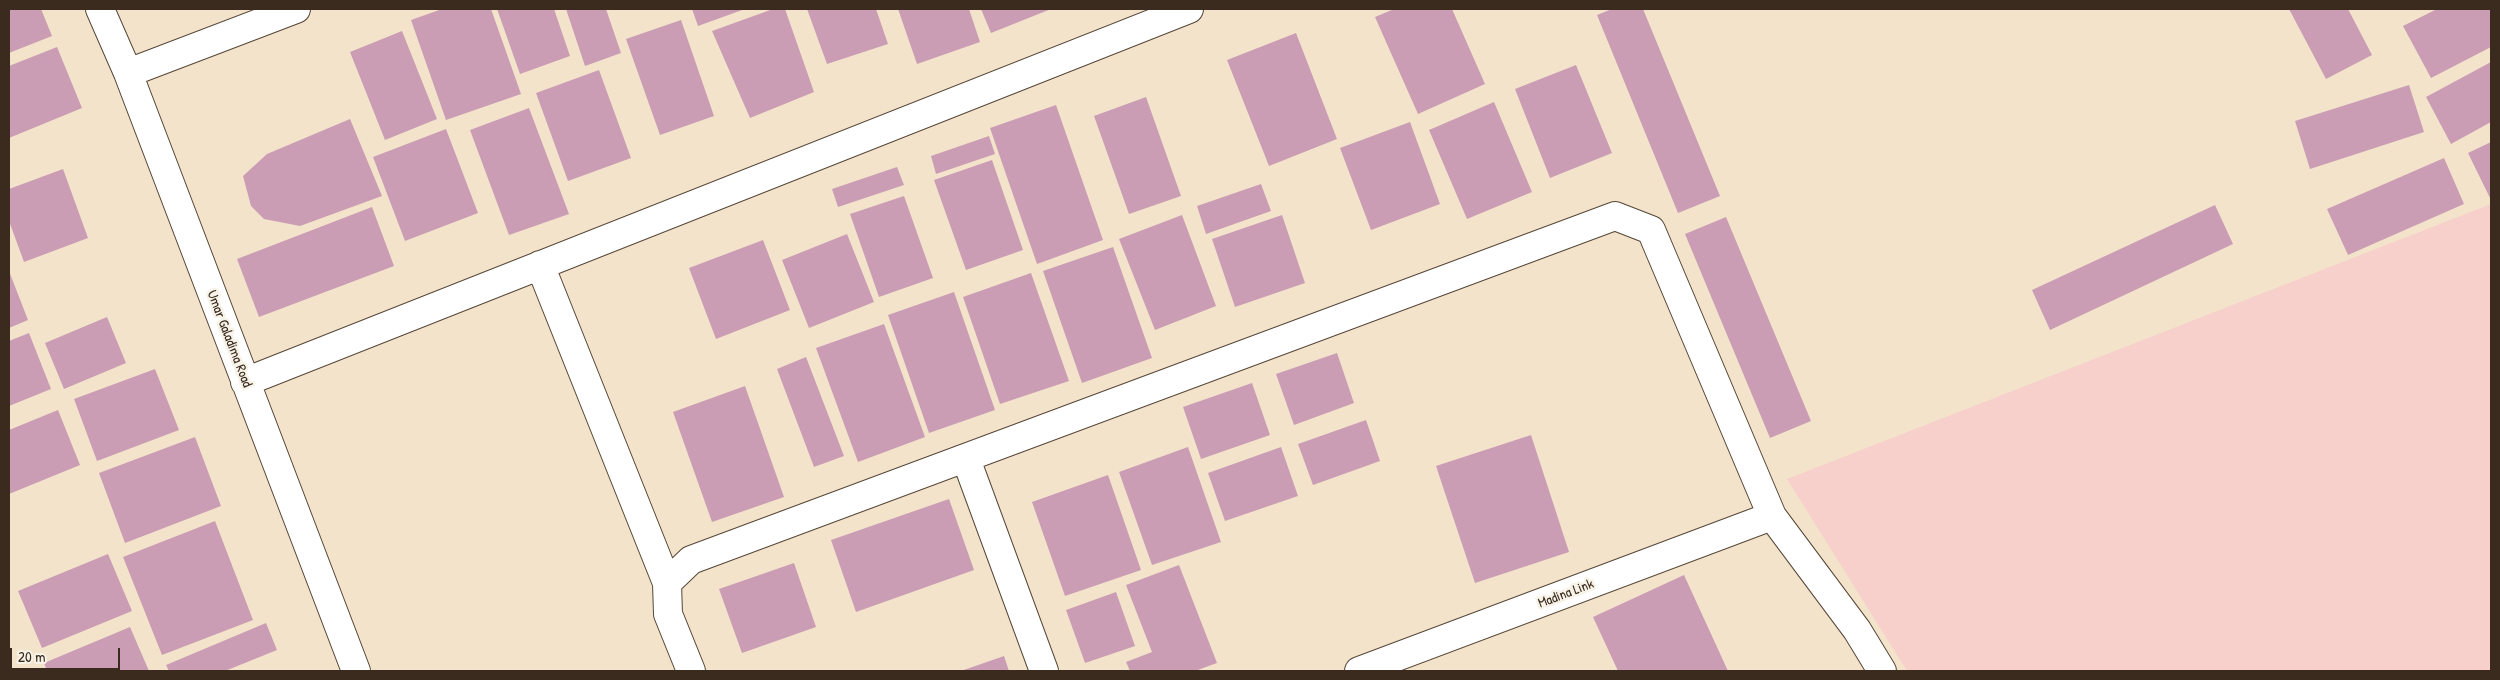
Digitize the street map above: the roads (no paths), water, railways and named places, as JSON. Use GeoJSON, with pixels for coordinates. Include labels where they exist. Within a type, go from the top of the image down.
{"type":"FeatureCollection","features":[{"type":"Feature","properties":{"kind":"street","name":"Umar Galadima Road"},"geometry":{"type":"LineString","coordinates":[[100,9],[128,73],[356,671]]}},
{"type":"Feature","properties":{"kind":"street"},"geometry":{"type":"LineString","coordinates":[[128,73],[296,9]]}},
{"type":"Feature","properties":{"kind":"street"},"geometry":{"type":"LineString","coordinates":[[245,382],[1189,9]]}},
{"type":"Feature","properties":{"kind":"street"},"geometry":{"type":"LineString","coordinates":[[667,583],[691,560],[1614,216],[1651,230],[1772,516],[1857,630],[1882,671]]}},
{"type":"Feature","properties":{"kind":"street"},"geometry":{"type":"LineString","coordinates":[[540,265],[667,583],[668,614],[690,671]]}},
{"type":"Feature","properties":{"kind":"street"},"geometry":{"type":"LineString","coordinates":[[966,459],[1044,671]]}},
{"type":"Feature","properties":{"kind":"street","name":"Madina Link"},"geometry":{"type":"LineString","coordinates":[[1359,671],[1772,516]]}}]}
